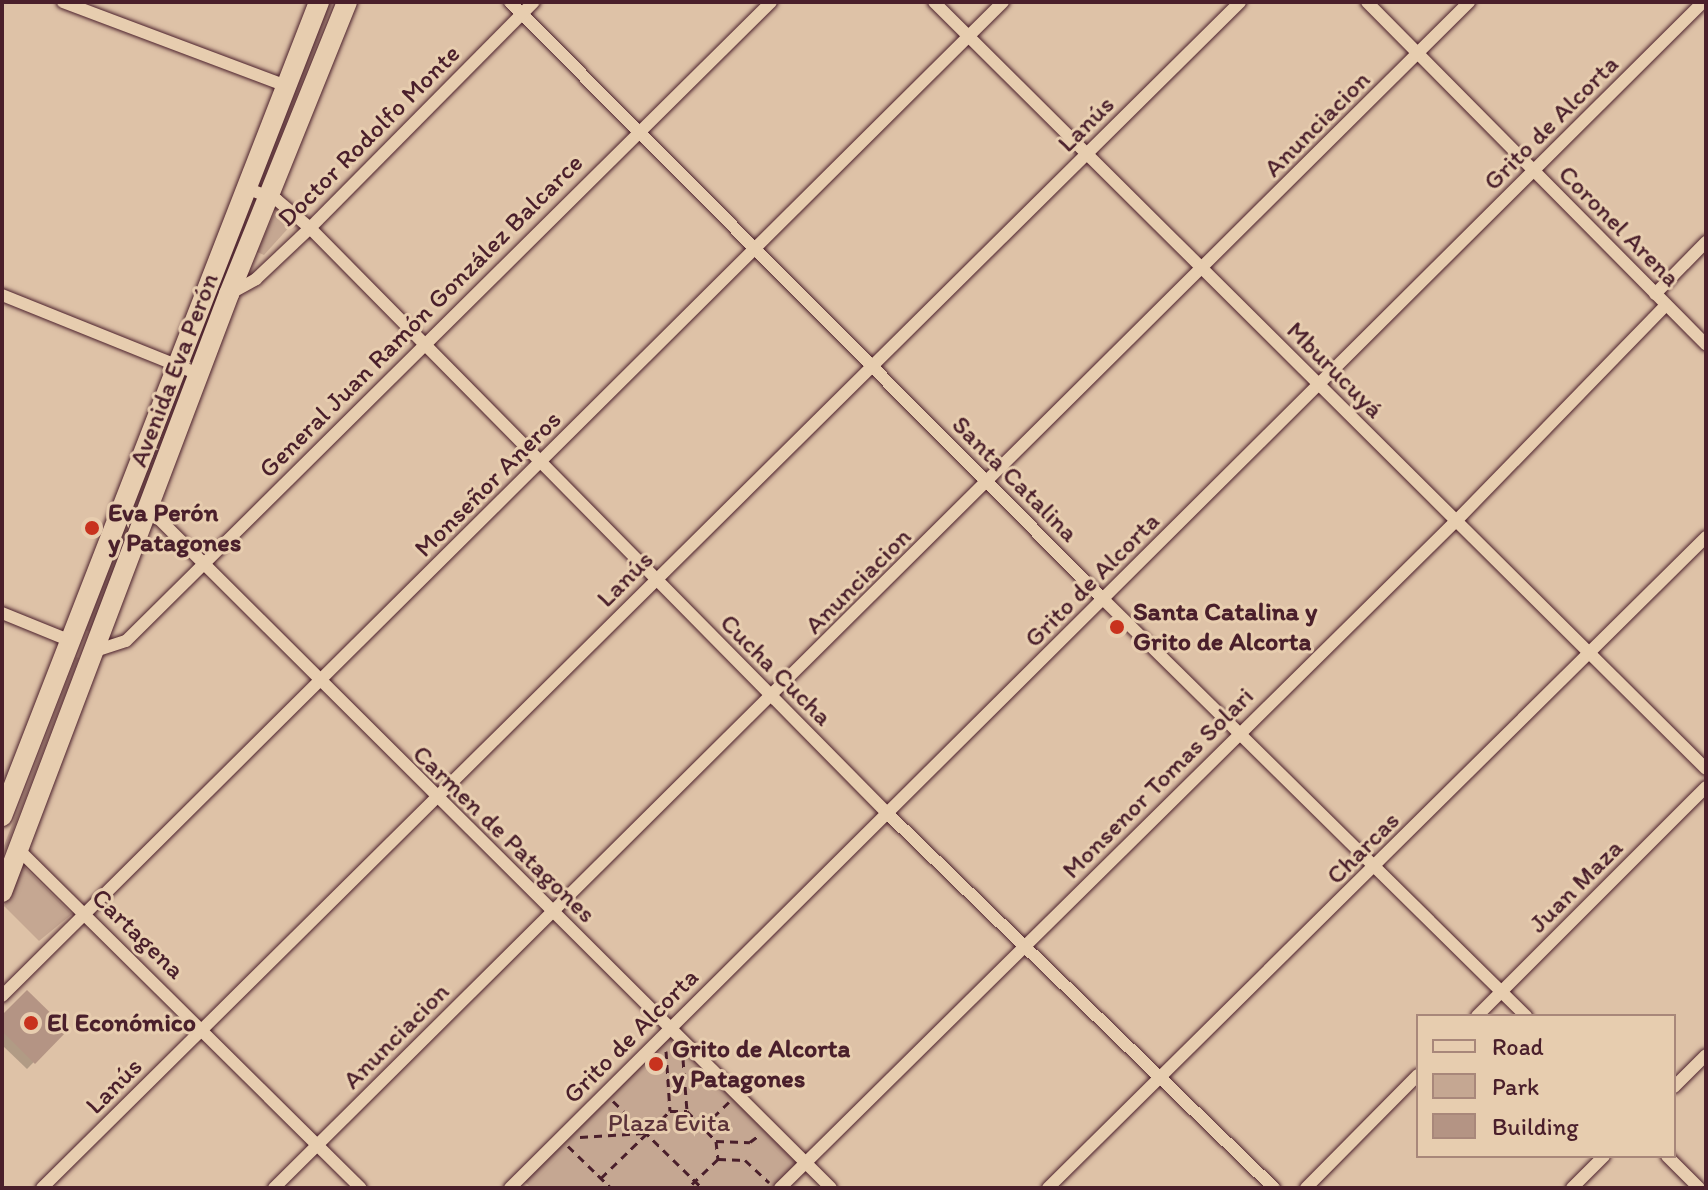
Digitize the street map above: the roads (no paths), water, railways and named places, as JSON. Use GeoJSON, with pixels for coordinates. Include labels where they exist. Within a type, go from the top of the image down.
{"type":"FeatureCollection","features":[{"type":"Feature","properties":{"kind":"main road","name":"Avenida Eva Perón"},"geometry":{"type":"LineString","coordinates":[[2,816],[319,2]]}},
{"type":"Feature","properties":{"kind":"main road","name":"Avenida Eva Perón"},"geometry":{"type":"LineString","coordinates":[[2,892],[98,650],[229,294],[347,2]]}},
{"type":"Feature","properties":{"kind":"street"},"geometry":{"type":"LineString","coordinates":[[63,2],[286,86]]}},
{"type":"Feature","properties":{"kind":"street","name":"Santa Catalina"},"geometry":{"type":"LineString","coordinates":[[510,2],[1104,600],[1377,865],[1524,1014]]}},
{"type":"Feature","properties":{"kind":"street","name":"Doctor Rodolfo Monte"},"geometry":{"type":"LineString","coordinates":[[229,294],[256,279],[310,228],[534,2]]}},
{"type":"Feature","properties":{"kind":"street","name":"General Juan Ramón González Balcarce"},"geometry":{"type":"LineString","coordinates":[[98,650],[126,641],[422,344],[771,2]]}},
{"type":"Feature","properties":{"kind":"street","name":"Mburucuyá"},"geometry":{"type":"LineString","coordinates":[[934,2],[1320,386],[1593,651],[1706,769]]}},
{"type":"Feature","properties":{"kind":"street","name":"Monseñor Aneros"},"geometry":{"type":"LineString","coordinates":[[2,996],[758,249],[1003,2]]}},
{"type":"Feature","properties":{"kind":"street","name":"Lanús"},"geometry":{"type":"LineString","coordinates":[[42,1188],[1240,2]]}},
{"type":"Feature","properties":{"kind":"street","name":"Coronel Arena"},"geometry":{"type":"LineString","coordinates":[[1367,2],[1706,344]]}},
{"type":"Feature","properties":{"kind":"street","name":"Anunciacion"},"geometry":{"type":"LineString","coordinates":[[274,1188],[1203,270],[1469,2]]}},
{"type":"Feature","properties":{"kind":"street","name":"Grito de Alcorta"},"geometry":{"type":"LineString","coordinates":[[510,1188],[1703,2]]}},
{"type":"Feature","properties":{"kind":"street","name":"Cucha Cucha"},"geometry":{"type":"LineString","coordinates":[[246,188],[269,197],[310,228],[539,464],[887,813],[1274,1188]]}},
{"type":"Feature","properties":{"kind":"street"},"geometry":{"type":"LineString","coordinates":[[1655,294],[1706,242]]}},
{"type":"Feature","properties":{"kind":"street"},"geometry":{"type":"LineString","coordinates":[[2,295],[199,374]]}},
{"type":"Feature","properties":{"kind":"street","name":"Monsenor Tomas Solari"},"geometry":{"type":"LineString","coordinates":[[778,1188],[1026,947],[1239,730],[1457,520],[1666,305]]}},
{"type":"Feature","properties":{"kind":"street","name":"Carmen de Patagones"},"geometry":{"type":"LineString","coordinates":[[149,509],[436,799],[553,911],[667,1031],[682,1042],[831,1188]]}},
{"type":"Feature","properties":{"kind":"street","name":"Charcas"},"geometry":{"type":"LineString","coordinates":[[1048,1188],[1706,537]]}},
{"type":"Feature","properties":{"kind":"street"},"geometry":{"type":"LineString","coordinates":[[2,613],[71,641]]}},
{"type":"Feature","properties":{"kind":"street","name":"Juan Maza"},"geometry":{"type":"LineString","coordinates":[[1479,1014],[1706,787]]}},
{"type":"Feature","properties":{"kind":"street","name":"Cartagena"},"geometry":{"type":"LineString","coordinates":[[18,849],[204,1028],[361,1188]]}},
{"type":"Feature","properties":{"kind":"street"},"geometry":{"type":"LineString","coordinates":[[1676,1085],[1706,1055]]}},
{"type":"Feature","properties":{"kind":"street"},"geometry":{"type":"LineString","coordinates":[[1306,1188],[1416,1077]]}},
{"type":"Feature","properties":{"kind":"street"},"geometry":{"type":"LineString","coordinates":[[1572,1188],[1602,1158]]}},
{"type":"Feature","properties":{"kind":"street"},"geometry":{"type":"LineString","coordinates":[[1669,1158],[1699,1188]]}},
{"type":"Feature","properties":{"kind":"place","name":"Eva Perón y Patagones"},"geometry":{"type":"Point","coordinates":[92,528]}},
{"type":"Feature","properties":{"kind":"place","name":"Santa Catalina y Grito de Alcorta"},"geometry":{"type":"Point","coordinates":[1117,627]}},
{"type":"Feature","properties":{"kind":"place","name":"El Económico"},"geometry":{"type":"Point","coordinates":[31,1023]}},
{"type":"Feature","properties":{"kind":"place","name":"Grito de Alcorta y Patagones"},"geometry":{"type":"Point","coordinates":[656,1064]}},
{"type":"Feature","properties":{"kind":"park label","name":"Plaza Evita"},"geometry":{"type":"Point","coordinates":[669,1123]}}]}
